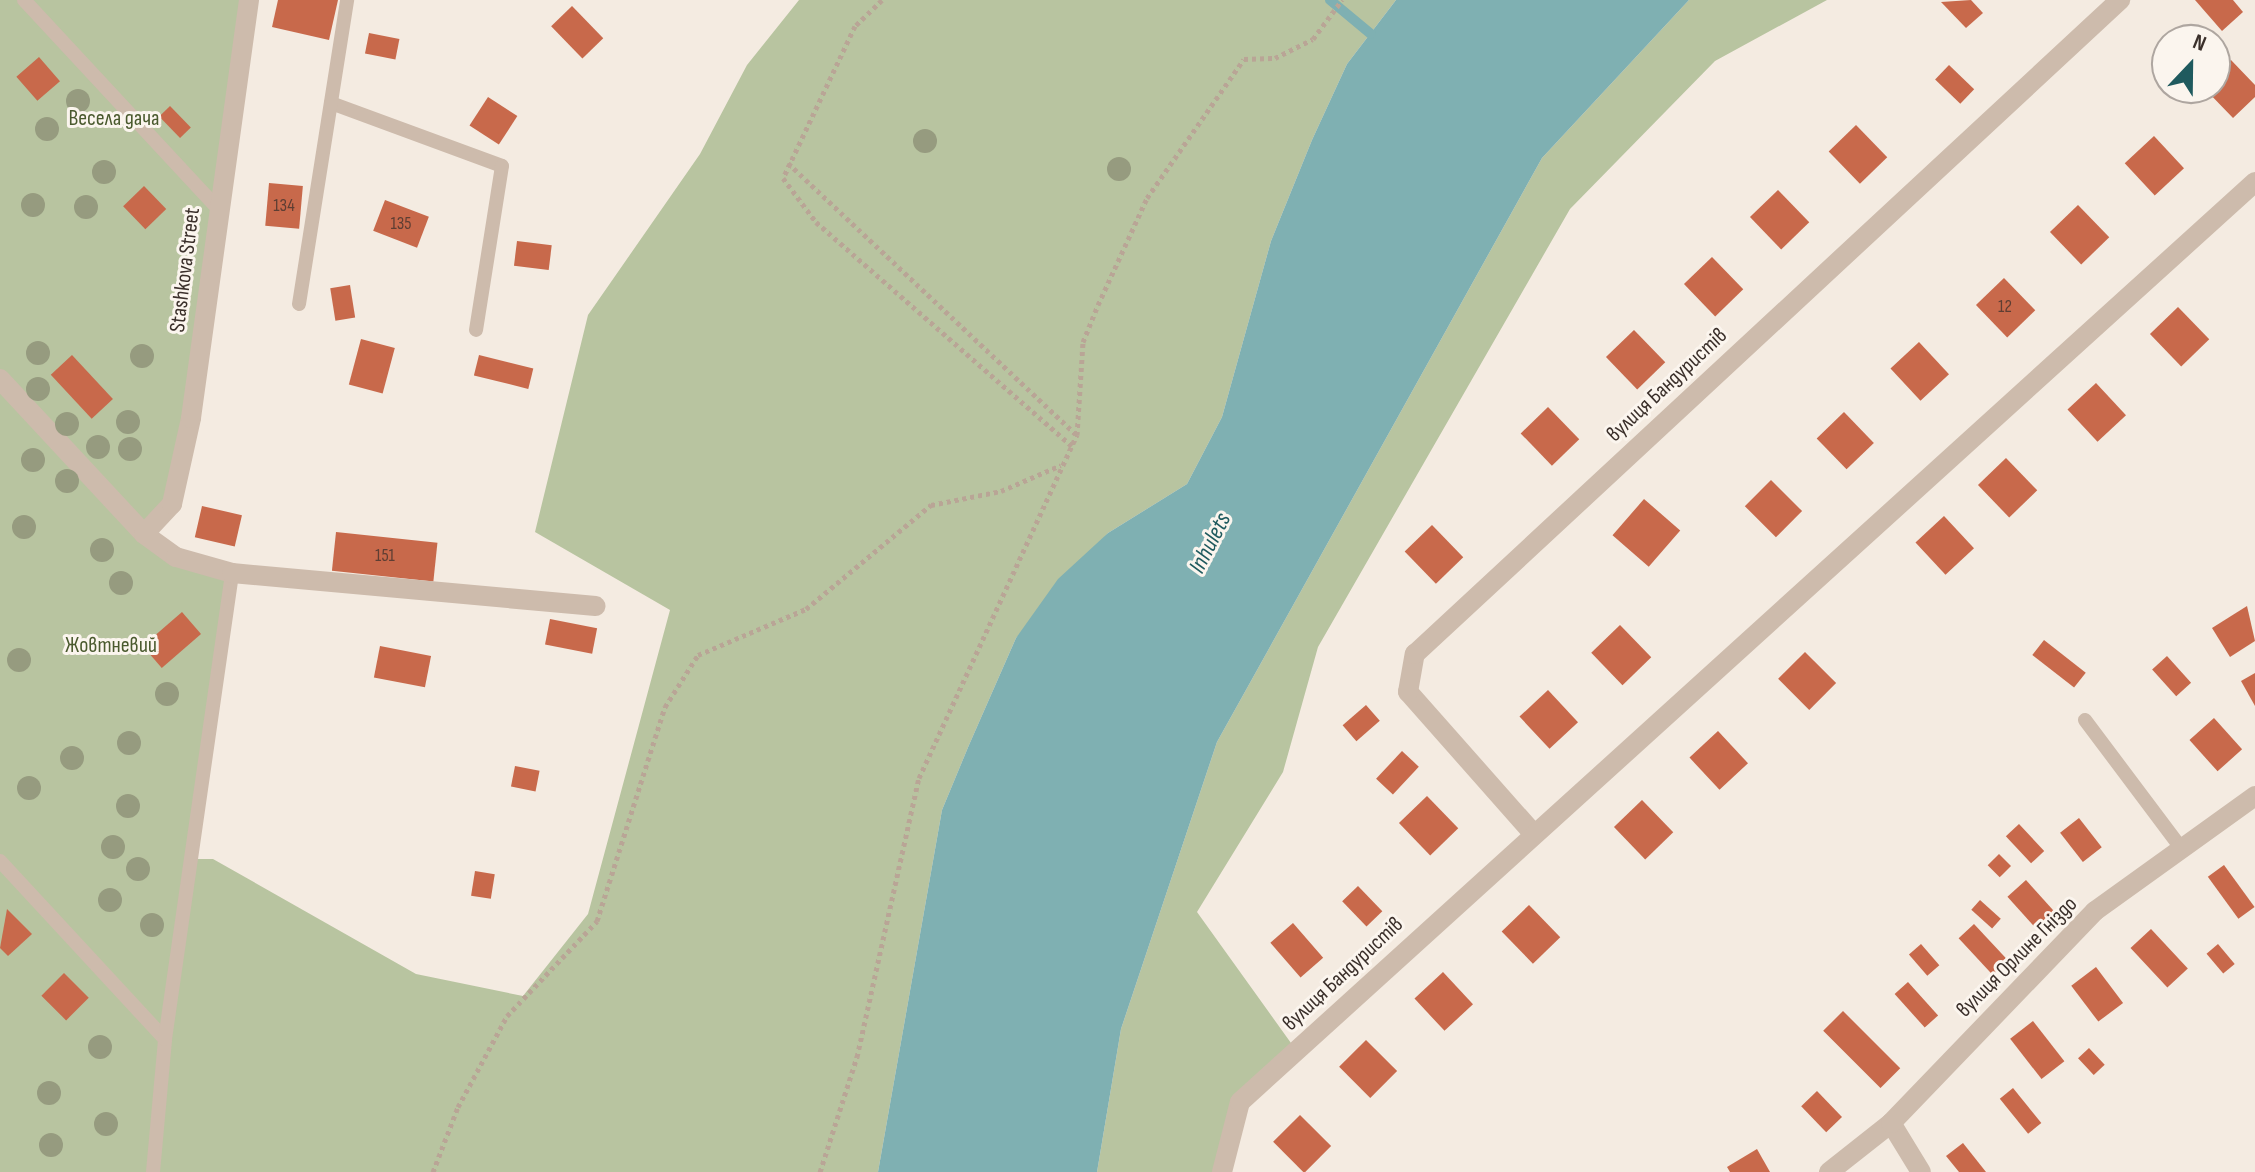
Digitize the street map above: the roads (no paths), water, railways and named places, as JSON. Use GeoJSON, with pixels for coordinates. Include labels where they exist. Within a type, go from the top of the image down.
{"type":"FeatureCollection","features":[{"type":"Feature","properties":{"kind":"street","name":"Stashkova Street"},"geometry":{"type":"LineString","coordinates":[[144,534],[172,504],[191,418],[217,208],[249,0]]}},
{"type":"Feature","properties":{"kind":"street","name":"вулиця Бандуристів"},"geometry":{"type":"LineString","coordinates":[[1532,832],[1408,692],[1415,654],[2120,0]]}},
{"type":"Feature","properties":{"kind":"street","name":"вулиця Бандуристів"},"geometry":{"type":"LineString","coordinates":[[1222,1172],[1240,1102],[1532,832],[2255,182]]}},
{"type":"Feature","properties":{"kind":"street"},"geometry":{"type":"LineString","coordinates":[[0,379],[144,534],[176,557],[232,573],[596,606]]}},
{"type":"Feature","properties":{"kind":"street","name":"вулиця Орлине Гніздо"},"geometry":{"type":"LineString","coordinates":[[1829,1172],[1891,1123],[2073,932],[2181,848],[2255,796]]}},
{"type":"Feature","properties":{"kind":"street"},"geometry":{"type":"LineString","coordinates":[[1891,1123],[1921,1172]]}},
{"type":"Feature","properties":{"kind":"lane"},"geometry":{"type":"LineString","coordinates":[[24,0],[217,208]]}},
{"type":"Feature","properties":{"kind":"lane"},"geometry":{"type":"LineString","coordinates":[[299,304],[347,0]]}},
{"type":"Feature","properties":{"kind":"lane"},"geometry":{"type":"LineString","coordinates":[[331,103],[502,166],[476,330]]}},
{"type":"Feature","properties":{"kind":"lane"},"geometry":{"type":"LineString","coordinates":[[153,1172],[165,1039],[232,573]]}},
{"type":"Feature","properties":{"kind":"lane"},"geometry":{"type":"LineString","coordinates":[[2085,720],[2181,848]]}},
{"type":"Feature","properties":{"kind":"lane"},"geometry":{"type":"LineString","coordinates":[[0,861],[165,1039]]}},
{"type":"Feature","properties":{"kind":"water","name":"Inhulets"},"geometry":{"type":"Polygon","coordinates":[[[1396,0],[1689,0],[1542,158],[1217,742],[1121,1029],[1097,1172],[878,1172],[942,810],[1016,638],[1058,579],[1108,533],[1187,484],[1222,417],[1271,241],[1312,140],[1347,64],[1396,0]]]}},
{"type":"Feature","properties":{"kind":"waterway"},"geometry":{"type":"LineString","coordinates":[[1330,0],[1371,34]]}},
{"type":"Feature","properties":{"kind":"park label","name":"Весела дача"},"geometry":{"type":"Point","coordinates":[114,119]}},
{"type":"Feature","properties":{"kind":"park label","name":"Жовтневий"},"geometry":{"type":"Point","coordinates":[111,646]}}]}
